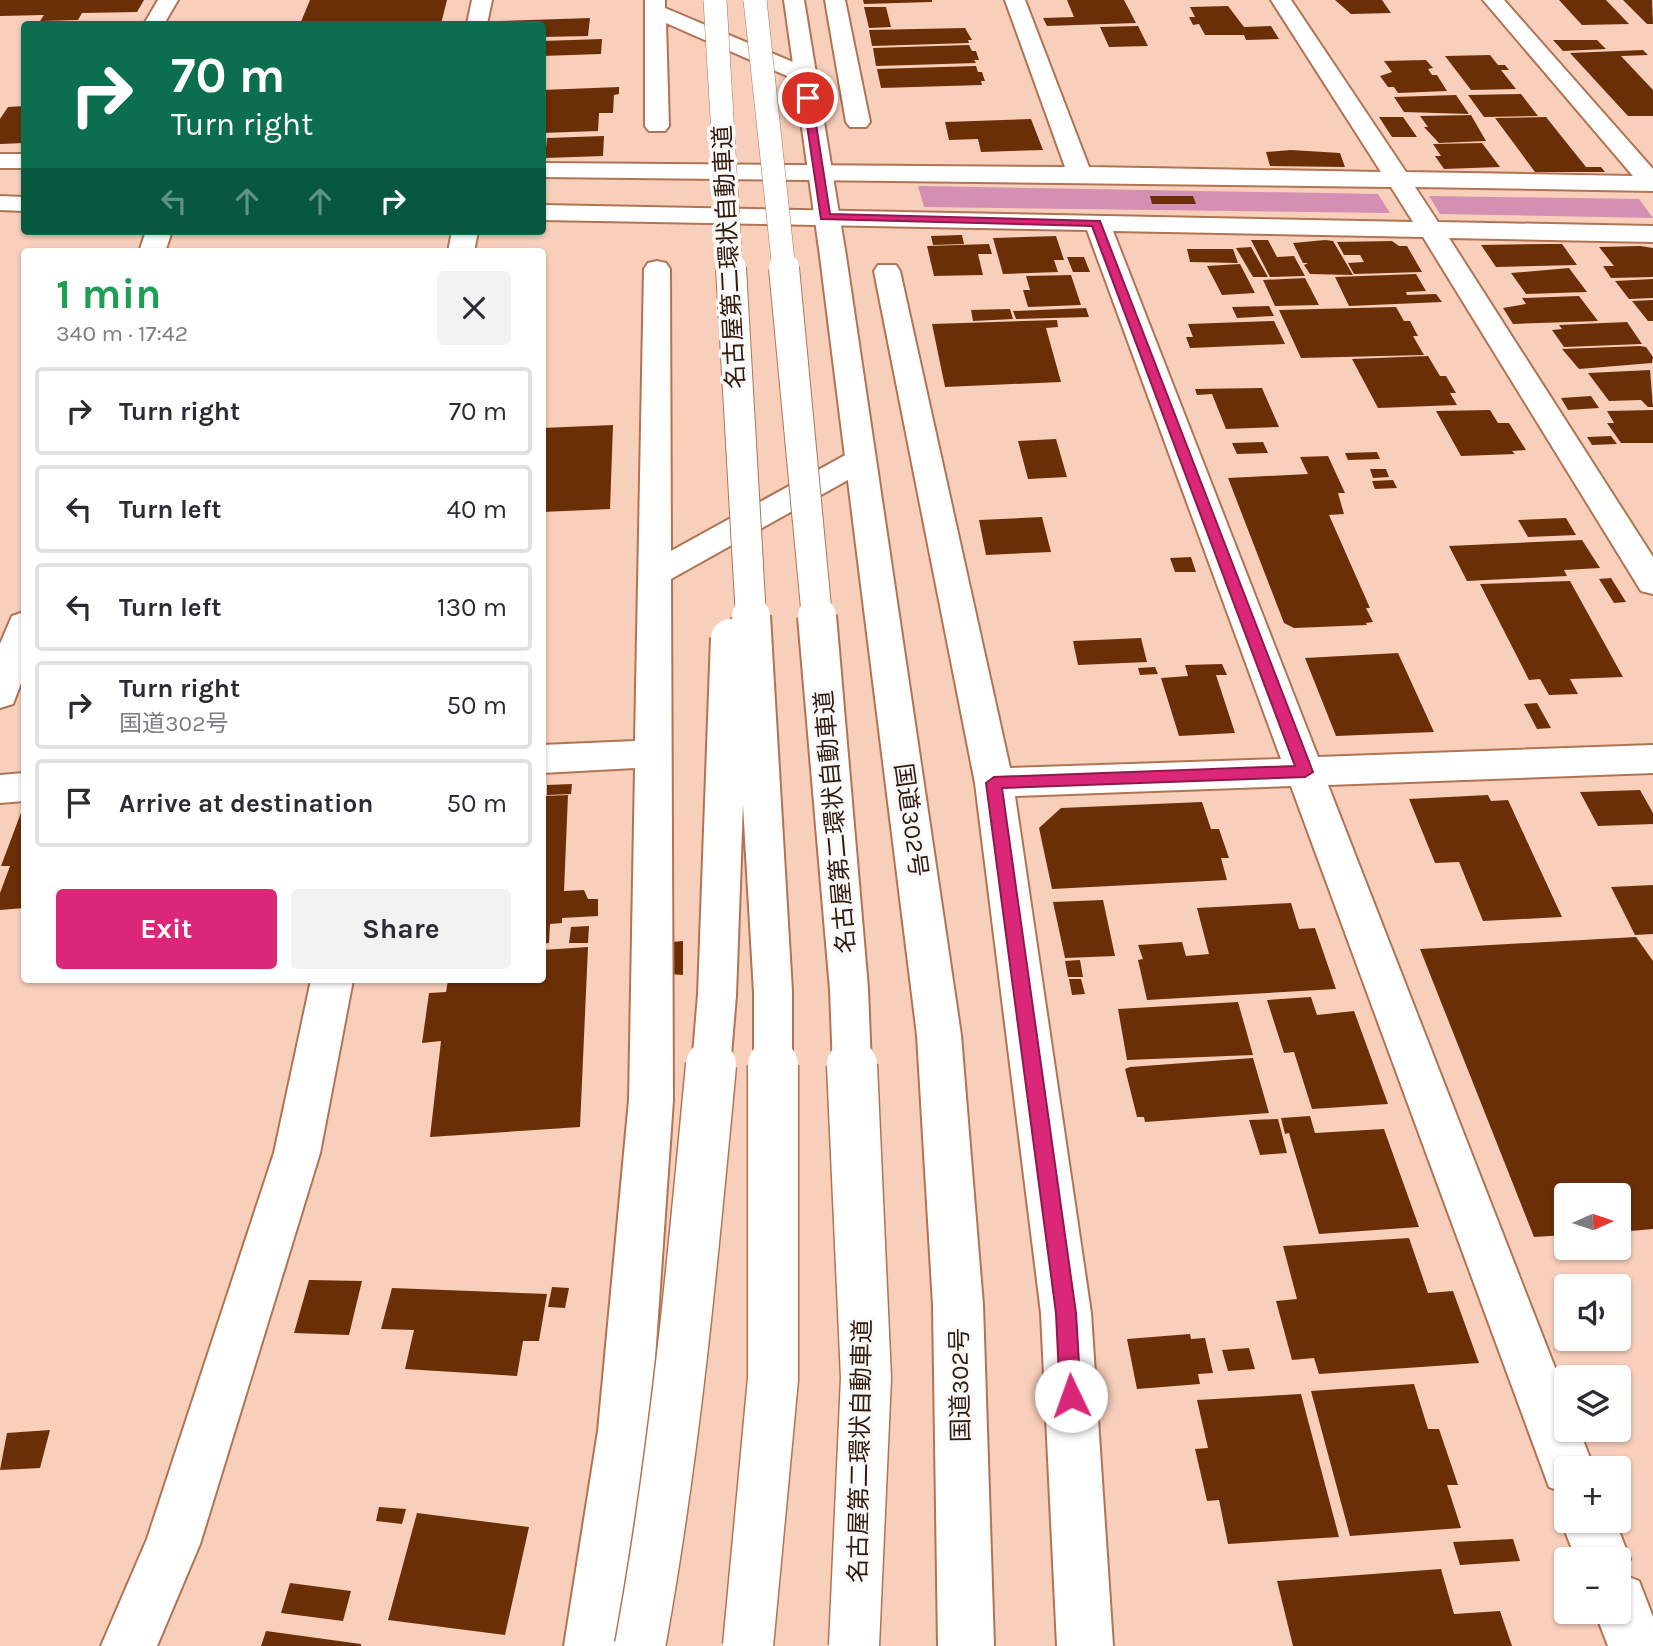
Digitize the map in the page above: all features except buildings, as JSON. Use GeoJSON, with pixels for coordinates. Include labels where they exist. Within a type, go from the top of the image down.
{"type":"FeatureCollection","features":[{"type":"Feature","properties":{"kind":"main road"},"geometry":{"type":"LineString","coordinates":[[157,21],[168,0]]}},
{"type":"Feature","properties":{"kind":"main road"},"geometry":{"type":"LineString","coordinates":[[478,21],[482,0]]}},
{"type":"Feature","properties":{"kind":"main road","name":"名古屋第二環状自動車道"},"geometry":{"type":"LineString","coordinates":[[715,0],[773,992],[773,1379],[748,1646]]}},
{"type":"Feature","properties":{"kind":"main road","name":"名古屋第二環状自動車道"},"geometry":{"type":"LineString","coordinates":[[755,0],[799,406],[849,989],[866,1378],[854,1646]]}},
{"type":"Feature","properties":{"kind":"main road"},"geometry":{"type":"LineString","coordinates":[[835,0],[858,122]]}},
{"type":"Feature","properties":{"kind":"main road"},"geometry":{"type":"LineString","coordinates":[[1015,0],[1080,174]]}},
{"type":"Feature","properties":{"kind":"main road"},"geometry":{"type":"LineString","coordinates":[[1280,0],[1431,230],[1653,583]]}},
{"type":"Feature","properties":{"kind":"main road"},"geometry":{"type":"LineString","coordinates":[[1493,0],[1653,184]]}},
{"type":"Feature","properties":{"kind":"main road","name":"国道302号"},"geometry":{"type":"LineString","coordinates":[[805,3],[804,75],[939,1035],[958,1305],[966,1646]]}},
{"type":"Feature","properties":{"kind":"main road"},"geometry":{"type":"LineString","coordinates":[[657,126],[655,5],[804,75]]}},
{"type":"Feature","properties":{"kind":"main road"},"geometry":{"type":"LineString","coordinates":[[0,161],[21,161]]}},
{"type":"Feature","properties":{"kind":"main road"},"geometry":{"type":"LineString","coordinates":[[546,170],[1080,174],[1653,184]]}},
{"type":"Feature","properties":{"kind":"main road"},"geometry":{"type":"LineString","coordinates":[[0,204],[21,204]]}},
{"type":"Feature","properties":{"kind":"main road"},"geometry":{"type":"LineString","coordinates":[[546,212],[1653,234]]}},
{"type":"Feature","properties":{"kind":"main road"},"geometry":{"type":"LineString","coordinates":[[1097,223],[1563,1456]]}},
{"type":"Feature","properties":{"kind":"main road"},"geometry":{"type":"LineString","coordinates":[[592,1646],[624,1431],[650,1100],[657,269]]}},
{"type":"Feature","properties":{"kind":"main road"},"geometry":{"type":"LineString","coordinates":[[887,271],[994,783],[1066,1313],[1085,1646]]}},
{"type":"Feature","properties":{"kind":"main road"},"geometry":{"type":"LineString","coordinates":[[640,1646],[652,1581],[693,1261],[718,995],[738,407]]}},
{"type":"Feature","properties":{"kind":"main road"},"geometry":{"type":"LineString","coordinates":[[653,575],[860,460]]}},
{"type":"Feature","properties":{"kind":"main road"},"geometry":{"type":"LineString","coordinates":[[0,695],[21,633]]}},
{"type":"Feature","properties":{"kind":"main road"},"geometry":{"type":"LineString","coordinates":[[546,759],[651,754]]}},
{"type":"Feature","properties":{"kind":"main road"},"geometry":{"type":"LineString","coordinates":[[994,783],[1653,759]]}},
{"type":"Feature","properties":{"kind":"main road"},"geometry":{"type":"LineString","coordinates":[[0,789],[21,787]]}},
{"type":"Feature","properties":{"kind":"main road"},"geometry":{"type":"LineString","coordinates":[[130,1646],[173,1544],[297,1153],[331,983]]}},
{"type":"Feature","properties":{"kind":"main road"},"geometry":{"type":"LineString","coordinates":[[1628,1624],[1636,1646]]}},
{"type":"Feature","properties":{"kind":"shaded area"},"geometry":{"type":"Polygon","coordinates":[[[918,186],[1378,194],[1390,213],[924,207],[918,186]]]}},
{"type":"Feature","properties":{"kind":"shaded area"},"geometry":{"type":"Polygon","coordinates":[[[1429,196],[1639,199],[1653,218],[1440,214],[1429,196]]]}},
{"type":"Feature","properties":{"kind":"route"},"geometry":{"type":"LineString","coordinates":[[808,98],[825,217],[1097,223],[1305,772],[994,783],[1066,1313],[1071,1396]]}}]}
